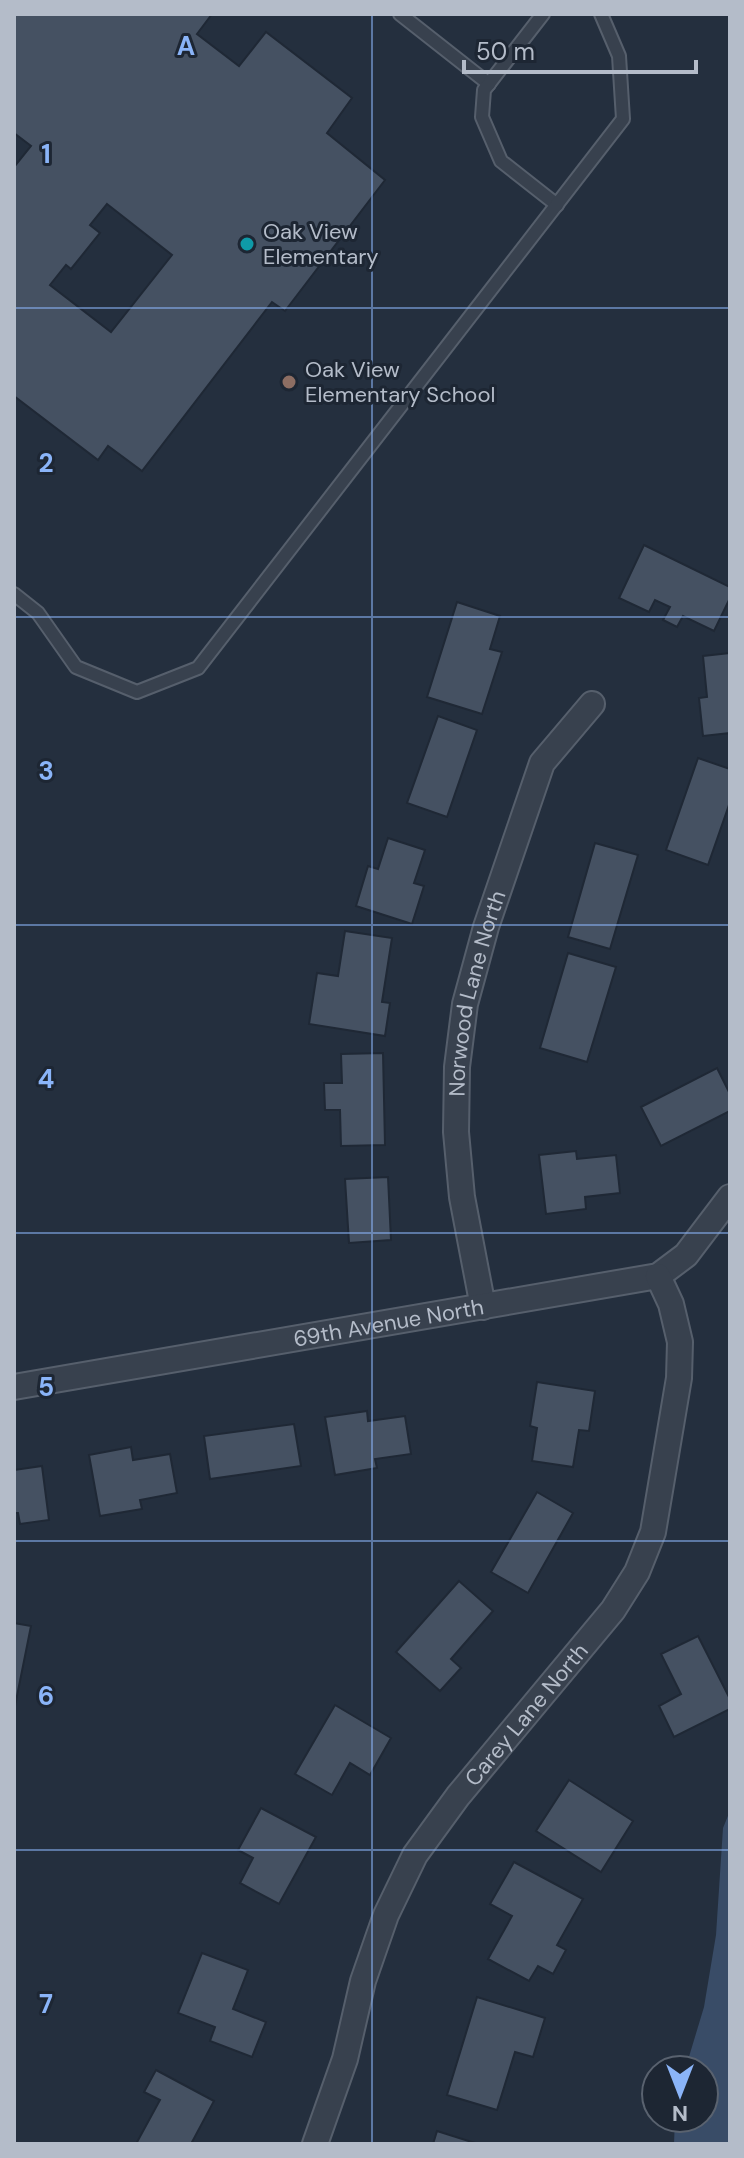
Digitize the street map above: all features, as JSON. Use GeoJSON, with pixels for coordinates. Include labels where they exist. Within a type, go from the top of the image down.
{"type":"FeatureCollection","features":[{"type":"Feature","properties":{"kind":"street","name":"Norwood Lane North"},"geometry":{"type":"LineString","coordinates":[[483,1307],[462,1197],[456,1132],[457,1067],[465,1004],[486,927],[542,763],[592,704]]}},
{"type":"Feature","properties":{"kind":"street","name":"69th Avenue North"},"geometry":{"type":"LineString","coordinates":[[14,1387],[658,1276],[686,1255],[730,1197]]}},
{"type":"Feature","properties":{"kind":"street","name":"Carey Lane North"},"geometry":{"type":"LineString","coordinates":[[315,2144],[345,2059],[363,1981],[386,1915],[415,1855],[458,1796],[613,1610],[637,1572],[653,1532],[679,1378],[680,1342],[671,1304],[658,1276]]}},
{"type":"Feature","properties":{"kind":"lane"},"geometry":{"type":"LineString","coordinates":[[400,14],[489,84]]}},
{"type":"Feature","properties":{"kind":"lane"},"geometry":{"type":"LineString","coordinates":[[543,14],[484,90],[482,117],[501,161],[557,205]]}},
{"type":"Feature","properties":{"kind":"lane"},"geometry":{"type":"LineString","coordinates":[[14,594],[38,613],[76,667],[137,692],[198,668],[623,119],[619,56],[601,14]]}},
{"type":"Feature","properties":{"kind":"water"},"geometry":{"type":"Polygon","coordinates":[[[730,1811],[730,2144],[674,2144],[674,2134],[720,2134],[720,2054],[690,2054],[704,2007],[716,1935],[723,1828],[730,1811]]]}},
{"type":"Feature","properties":{"kind":"building","name":"Oak View Elementary"},"geometry":{"type":"Polygon","coordinates":[[[14,14],[212,14],[197,34],[239,66],[266,32],[352,98],[327,133],[385,180],[285,311],[272,302],[142,471],[108,446],[98,460],[14,396],[14,167],[31,146],[14,133],[14,14]],[[107,204],[90,225],[100,233],[71,269],[66,265],[50,285],[111,332],[172,255],[107,204]]]}},
{"type":"Feature","properties":{"kind":"building"},"geometry":{"type":"Polygon","coordinates":[[[644,545],[730,587],[730,598],[714,631],[683,616],[677,627],[663,620],[670,607],[655,600],[649,612],[619,598],[644,545]]]}},
{"type":"Feature","properties":{"kind":"building"},"geometry":{"type":"Polygon","coordinates":[[[457,602],[500,616],[490,649],[502,652],[482,714],[427,697],[457,602]]]}},
{"type":"Feature","properties":{"kind":"building"},"geometry":{"type":"Polygon","coordinates":[[[730,653],[730,733],[703,736],[699,698],[707,697],[703,656],[730,653]]]}},
{"type":"Feature","properties":{"kind":"building"},"geometry":{"type":"Polygon","coordinates":[[[438,716],[477,730],[447,817],[407,803],[438,716]]]}},
{"type":"Feature","properties":{"kind":"building"},"geometry":{"type":"Polygon","coordinates":[[[698,758],[730,769],[730,802],[708,865],[666,850],[698,758]]]}},
{"type":"Feature","properties":{"kind":"building"},"geometry":{"type":"Polygon","coordinates":[[[388,838],[425,850],[414,883],[424,886],[412,924],[356,906],[368,866],[378,869],[388,838]]]}},
{"type":"Feature","properties":{"kind":"building"},"geometry":{"type":"Polygon","coordinates":[[[595,843],[638,855],[610,949],[568,937],[595,843]]]}},
{"type":"Feature","properties":{"kind":"building"},"geometry":{"type":"Polygon","coordinates":[[[345,931],[392,938],[382,1002],[390,1003],[385,1036],[309,1024],[317,973],[338,976],[345,931]]]}},
{"type":"Feature","properties":{"kind":"building"},"geometry":{"type":"Polygon","coordinates":[[[568,953],[616,967],[587,1062],[540,1048],[568,953]]]}},
{"type":"Feature","properties":{"kind":"building"},"geometry":{"type":"Polygon","coordinates":[[[383,1053],[385,1145],[341,1146],[340,1110],[325,1110],[324,1083],[342,1083],[341,1054],[383,1053]]]}},
{"type":"Feature","properties":{"kind":"building"},"geometry":{"type":"Polygon","coordinates":[[[717,1068],[730,1094],[730,1111],[661,1146],[641,1107],[717,1068]]]}},
{"type":"Feature","properties":{"kind":"building"},"geometry":{"type":"Polygon","coordinates":[[[576,1151],[577,1159],[616,1155],[620,1193],[585,1197],[586,1209],[546,1214],[539,1155],[576,1151]]]}},
{"type":"Feature","properties":{"kind":"building"},"geometry":{"type":"Polygon","coordinates":[[[388,1177],[391,1240],[349,1243],[345,1179],[388,1177]]]}},
{"type":"Feature","properties":{"kind":"building"},"geometry":{"type":"Polygon","coordinates":[[[537,1382],[595,1391],[589,1431],[579,1430],[573,1467],[532,1461],[537,1428],[530,1426],[537,1382]]]}},
{"type":"Feature","properties":{"kind":"building"},"geometry":{"type":"Polygon","coordinates":[[[367,1411],[368,1421],[405,1416],[411,1454],[375,1459],[377,1468],[335,1475],[325,1417],[367,1411]]]}},
{"type":"Feature","properties":{"kind":"building"},"geometry":{"type":"Polygon","coordinates":[[[294,1424],[301,1466],[210,1479],[204,1436],[294,1424]]]}},
{"type":"Feature","properties":{"kind":"building"},"geometry":{"type":"Polygon","coordinates":[[[131,1447],[133,1460],[170,1454],[177,1493],[140,1500],[142,1509],[100,1516],[89,1455],[131,1447]]]}},
{"type":"Feature","properties":{"kind":"building"},"geometry":{"type":"Polygon","coordinates":[[[42,1466],[49,1520],[20,1524],[18,1513],[14,1513],[14,1470],[42,1466]]]}},
{"type":"Feature","properties":{"kind":"building"},"geometry":{"type":"Polygon","coordinates":[[[537,1492],[573,1513],[528,1593],[491,1572],[537,1492]]]}},
{"type":"Feature","properties":{"kind":"building"},"geometry":{"type":"Polygon","coordinates":[[[459,1581],[493,1611],[451,1659],[461,1668],[440,1691],[396,1652],[459,1581]]]}},
{"type":"Feature","properties":{"kind":"building"},"geometry":{"type":"Polygon","coordinates":[[[14,1623],[31,1626],[14,1711],[14,1623]]]}},
{"type":"Feature","properties":{"kind":"building"},"geometry":{"type":"Polygon","coordinates":[[[698,1636],[730,1699],[730,1709],[674,1737],[659,1706],[681,1694],[661,1654],[698,1636]]]}},
{"type":"Feature","properties":{"kind":"building"},"geometry":{"type":"Polygon","coordinates":[[[335,1705],[391,1738],[370,1775],[350,1763],[332,1795],[295,1774],[335,1705]]]}},
{"type":"Feature","properties":{"kind":"building"},"geometry":{"type":"Polygon","coordinates":[[[569,1780],[633,1821],[601,1872],[536,1831],[569,1780]]]}},
{"type":"Feature","properties":{"kind":"building"},"geometry":{"type":"Polygon","coordinates":[[[261,1808],[316,1837],[279,1904],[240,1883],[253,1858],[238,1850],[261,1808]]]}},
{"type":"Feature","properties":{"kind":"building"},"geometry":{"type":"Polygon","coordinates":[[[514,1862],[583,1899],[557,1945],[566,1950],[553,1974],[538,1966],[529,1981],[488,1959],[512,1916],[490,1904],[514,1862]]]}},
{"type":"Feature","properties":{"kind":"building"},"geometry":{"type":"Polygon","coordinates":[[[202,1953],[248,1970],[233,2009],[266,2022],[252,2057],[210,2041],[215,2027],[178,2013],[202,1953]]]}},
{"type":"Feature","properties":{"kind":"building"},"geometry":{"type":"Polygon","coordinates":[[[477,1997],[545,2018],[533,2057],[515,2052],[497,2110],[447,2095],[477,1997]]]}},
{"type":"Feature","properties":{"kind":"building"},"geometry":{"type":"Polygon","coordinates":[[[156,2070],[214,2101],[191,2144],[136,2144],[160,2100],[144,2092],[156,2070]]]}},
{"type":"Feature","properties":{"kind":"building"},"geometry":{"type":"Polygon","coordinates":[[[437,2131],[475,2143],[475,2144],[433,2144],[437,2131]]]}},
{"type":"Feature","properties":{"kind":"place","name":"Oak View Elementary"},"geometry":{"type":"Point","coordinates":[247,244]}},
{"type":"Feature","properties":{"kind":"place","name":"Oak View Elementary School"},"geometry":{"type":"Point","coordinates":[289,382]}}]}
